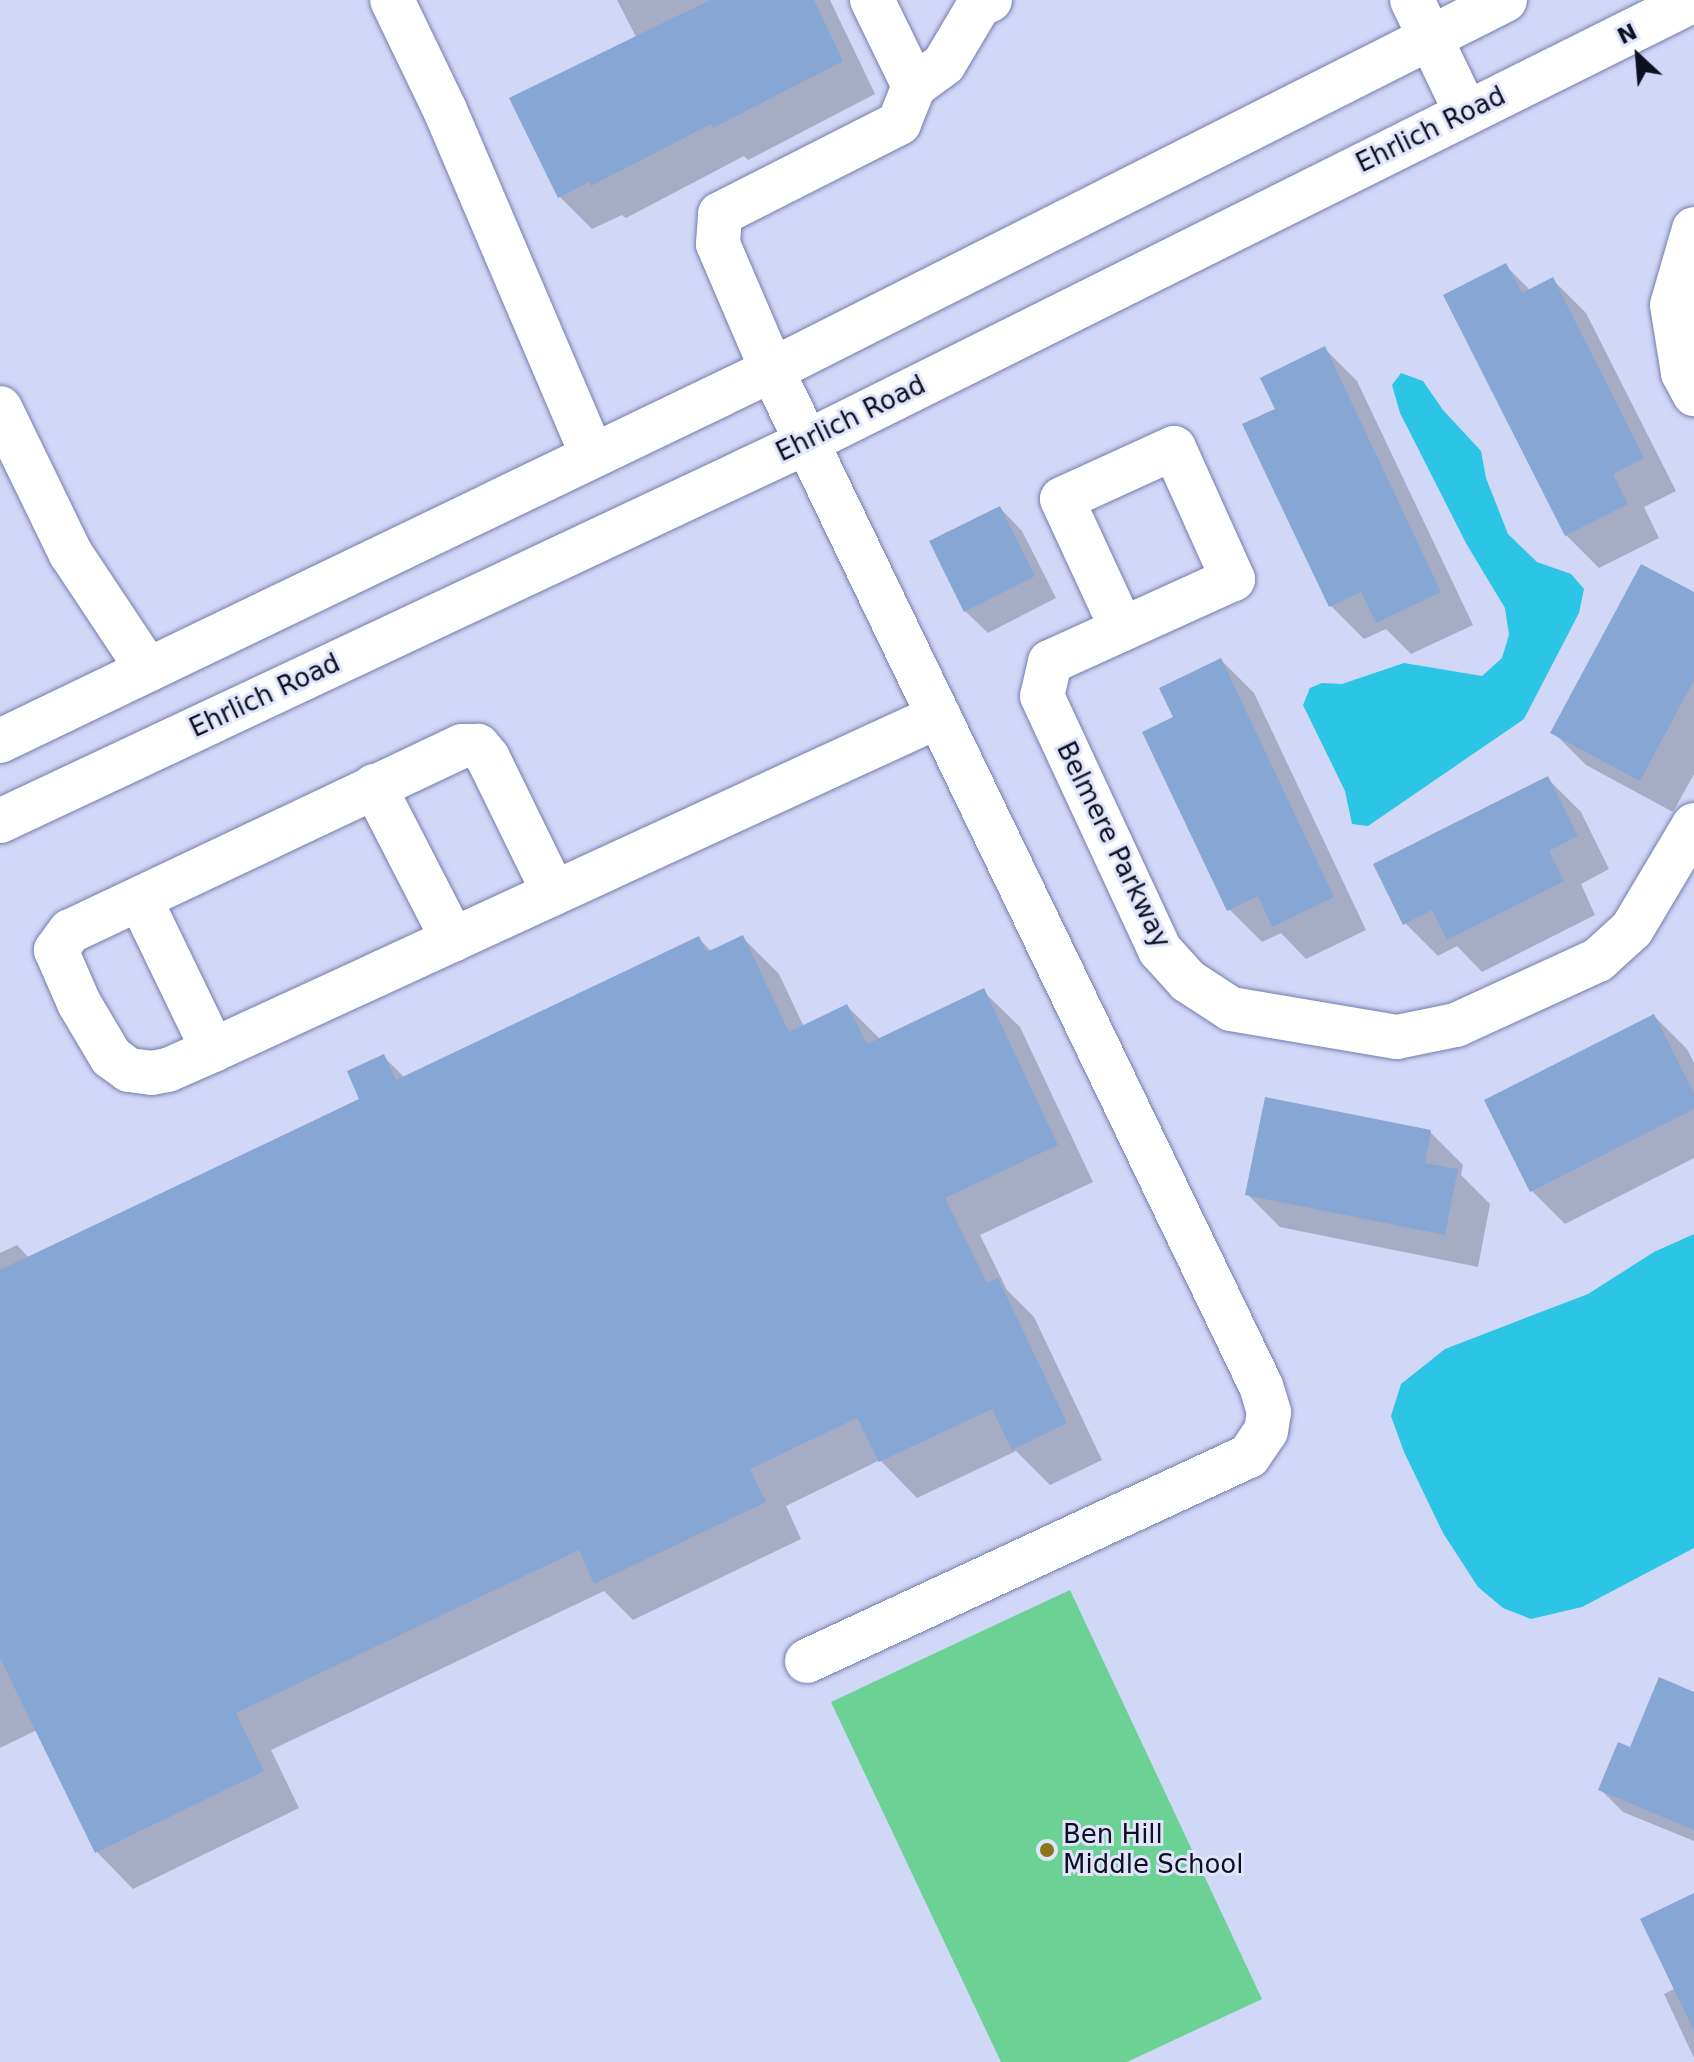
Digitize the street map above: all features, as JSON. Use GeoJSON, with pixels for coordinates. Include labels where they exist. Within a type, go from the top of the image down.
{"type":"FeatureCollection","features":[{"type":"Feature","properties":{"kind":"main road"},"geometry":{"type":"LineString","coordinates":[[392,0],[445,110],[592,454]]}},
{"type":"Feature","properties":{"kind":"main road"},"geometry":{"type":"LineString","coordinates":[[872,0],[914,86]]}},
{"type":"Feature","properties":{"kind":"main road"},"geometry":{"type":"LineString","coordinates":[[807,1661],[1249,1456],[1266,1431],[1269,1412],[1261,1386],[772,370],[718,244],[720,214],[899,123],[914,86],[944,64],[979,5],[990,0]]}},
{"type":"Feature","properties":{"kind":"main road"},"geometry":{"type":"LineString","coordinates":[[0,741],[772,370],[1421,18],[1505,0]]}},
{"type":"Feature","properties":{"kind":"main road","name":"Ehrlich Road"},"geometry":{"type":"LineString","coordinates":[[0,821],[807,442],[1694,0]]}},
{"type":"Feature","properties":{"kind":"main road"},"geometry":{"type":"LineString","coordinates":[[1421,18],[1466,112]]}},
{"type":"Feature","properties":{"kind":"main road"},"geometry":{"type":"LineString","coordinates":[[1694,229],[1672,305],[1683,373],[1694,394]]}},
{"type":"Feature","properties":{"kind":"main road"},"geometry":{"type":"LineString","coordinates":[[0,408],[71,554],[148,670]]}},
{"type":"Feature","properties":{"kind":"main road","name":"Belmere Parkway"},"geometry":{"type":"LineString","coordinates":[[1122,629],[1050,662],[1042,696],[1160,950],[1188,981],[1231,1009],[1397,1037],[1456,1025],[1598,960],[1632,929],[1694,825]]}},
{"type":"Feature","properties":{"kind":"main road"},"geometry":{"type":"LineString","coordinates":[[554,893],[488,758],[478,746],[462,746],[62,938],[56,950],[103,1048],[129,1070],[152,1073],[168,1070],[453,940],[939,716]]}},
{"type":"Feature","properties":{"kind":"main road"},"geometry":{"type":"LineString","coordinates":[[374,786],[453,940]]}},
{"type":"Feature","properties":{"kind":"main road"},"geometry":{"type":"LineString","coordinates":[[140,899],[213,1050]]}},
{"type":"Feature","properties":{"kind":"green space","name":"Ben Hill Middle School"},"geometry":{"type":"Polygon","coordinates":[[[1070,1590],[1262,1999],[1127,2062],[1001,2062],[831,1702],[1070,1590]]]}},
{"type":"Feature","properties":{"kind":"water"},"geometry":{"type":"Polygon","coordinates":[[[1401,373],[1423,381],[1443,410],[1481,451],[1486,478],[1508,534],[1537,562],[1571,574],[1584,589],[1579,613],[1524,719],[1368,826],[1352,824],[1345,791],[1303,705],[1310,688],[1322,683],[1342,684],[1404,663],[1482,676],[1502,658],[1509,635],[1505,608],[1467,545],[1400,413],[1392,385],[1401,373]]]}},
{"type":"Feature","properties":{"kind":"water"},"geometry":{"type":"Polygon","coordinates":[[[1694,1234],[1694,1548],[1582,1607],[1531,1619],[1503,1608],[1478,1587],[1443,1533],[1404,1452],[1391,1416],[1401,1384],[1445,1349],[1588,1294],[1654,1252],[1694,1234]]]}},
{"type":"Feature","properties":{"kind":"building"},"geometry":{"type":"Polygon","coordinates":[[[710,0],[814,0],[843,61],[713,128],[711,124],[591,186],[589,182],[558,198],[509,98],[710,0]]]}},
{"type":"Feature","properties":{"kind":"building"},"geometry":{"type":"Polygon","coordinates":[[[1506,263],[1522,293],[1553,277],[1644,458],[1613,474],[1628,504],[1565,536],[1443,295],[1506,263]]]}},
{"type":"Feature","properties":{"kind":"building"},"geometry":{"type":"Polygon","coordinates":[[[1325,346],[1441,592],[1376,623],[1361,592],[1329,607],[1242,424],[1275,409],[1260,378],[1325,346]]]}},
{"type":"Feature","properties":{"kind":"building"},"geometry":{"type":"Polygon","coordinates":[[[1000,506],[1035,576],[964,612],[929,541],[1000,506]]]}},
{"type":"Feature","properties":{"kind":"building"},"geometry":{"type":"Polygon","coordinates":[[[1641,564],[1694,592],[1694,680],[1640,781],[1550,733],[1641,564]]]}},
{"type":"Feature","properties":{"kind":"building"},"geometry":{"type":"Polygon","coordinates":[[[1221,658],[1334,897],[1272,927],[1258,896],[1227,911],[1142,732],[1173,717],[1159,688],[1221,658]]]}},
{"type":"Feature","properties":{"kind":"building"},"geometry":{"type":"Polygon","coordinates":[[[1548,776],[1578,836],[1549,851],[1564,881],[1447,940],[1432,910],[1403,925],[1373,864],[1548,776]]]}},
{"type":"Feature","properties":{"kind":"building"},"geometry":{"type":"Polygon","coordinates":[[[743,935],[789,1032],[847,1004],[867,1044],[984,988],[1058,1145],[945,1198],[987,1283],[998,1278],[1067,1423],[1012,1450],[992,1409],[879,1462],[857,1418],[750,1469],[766,1502],[594,1584],[579,1550],[236,1713],[264,1771],[95,1853],[0,1658],[0,1270],[359,1099],[347,1071],[384,1054],[396,1080],[699,936],[707,952],[743,935]]]}},
{"type":"Feature","properties":{"kind":"building"},"geometry":{"type":"Polygon","coordinates":[[[1654,1014],[1694,1093],[1694,1109],[1530,1192],[1484,1100],[1654,1014]]]}},
{"type":"Feature","properties":{"kind":"building"},"geometry":{"type":"Polygon","coordinates":[[[1265,1097],[1431,1130],[1425,1163],[1458,1169],[1445,1235],[1245,1195],[1265,1097]]]}},
{"type":"Feature","properties":{"kind":"building"},"geometry":{"type":"Polygon","coordinates":[[[1659,1677],[1694,1692],[1694,1830],[1598,1790],[1618,1742],[1630,1747],[1659,1677]]]}},
{"type":"Feature","properties":{"kind":"building"},"geometry":{"type":"Polygon","coordinates":[[[1694,1893],[1694,2031],[1640,1919],[1694,1893]]]}},
{"type":"Feature","properties":{"kind":"place","name":"Ben Hill Middle School"},"geometry":{"type":"Point","coordinates":[1047,1850]}}]}
